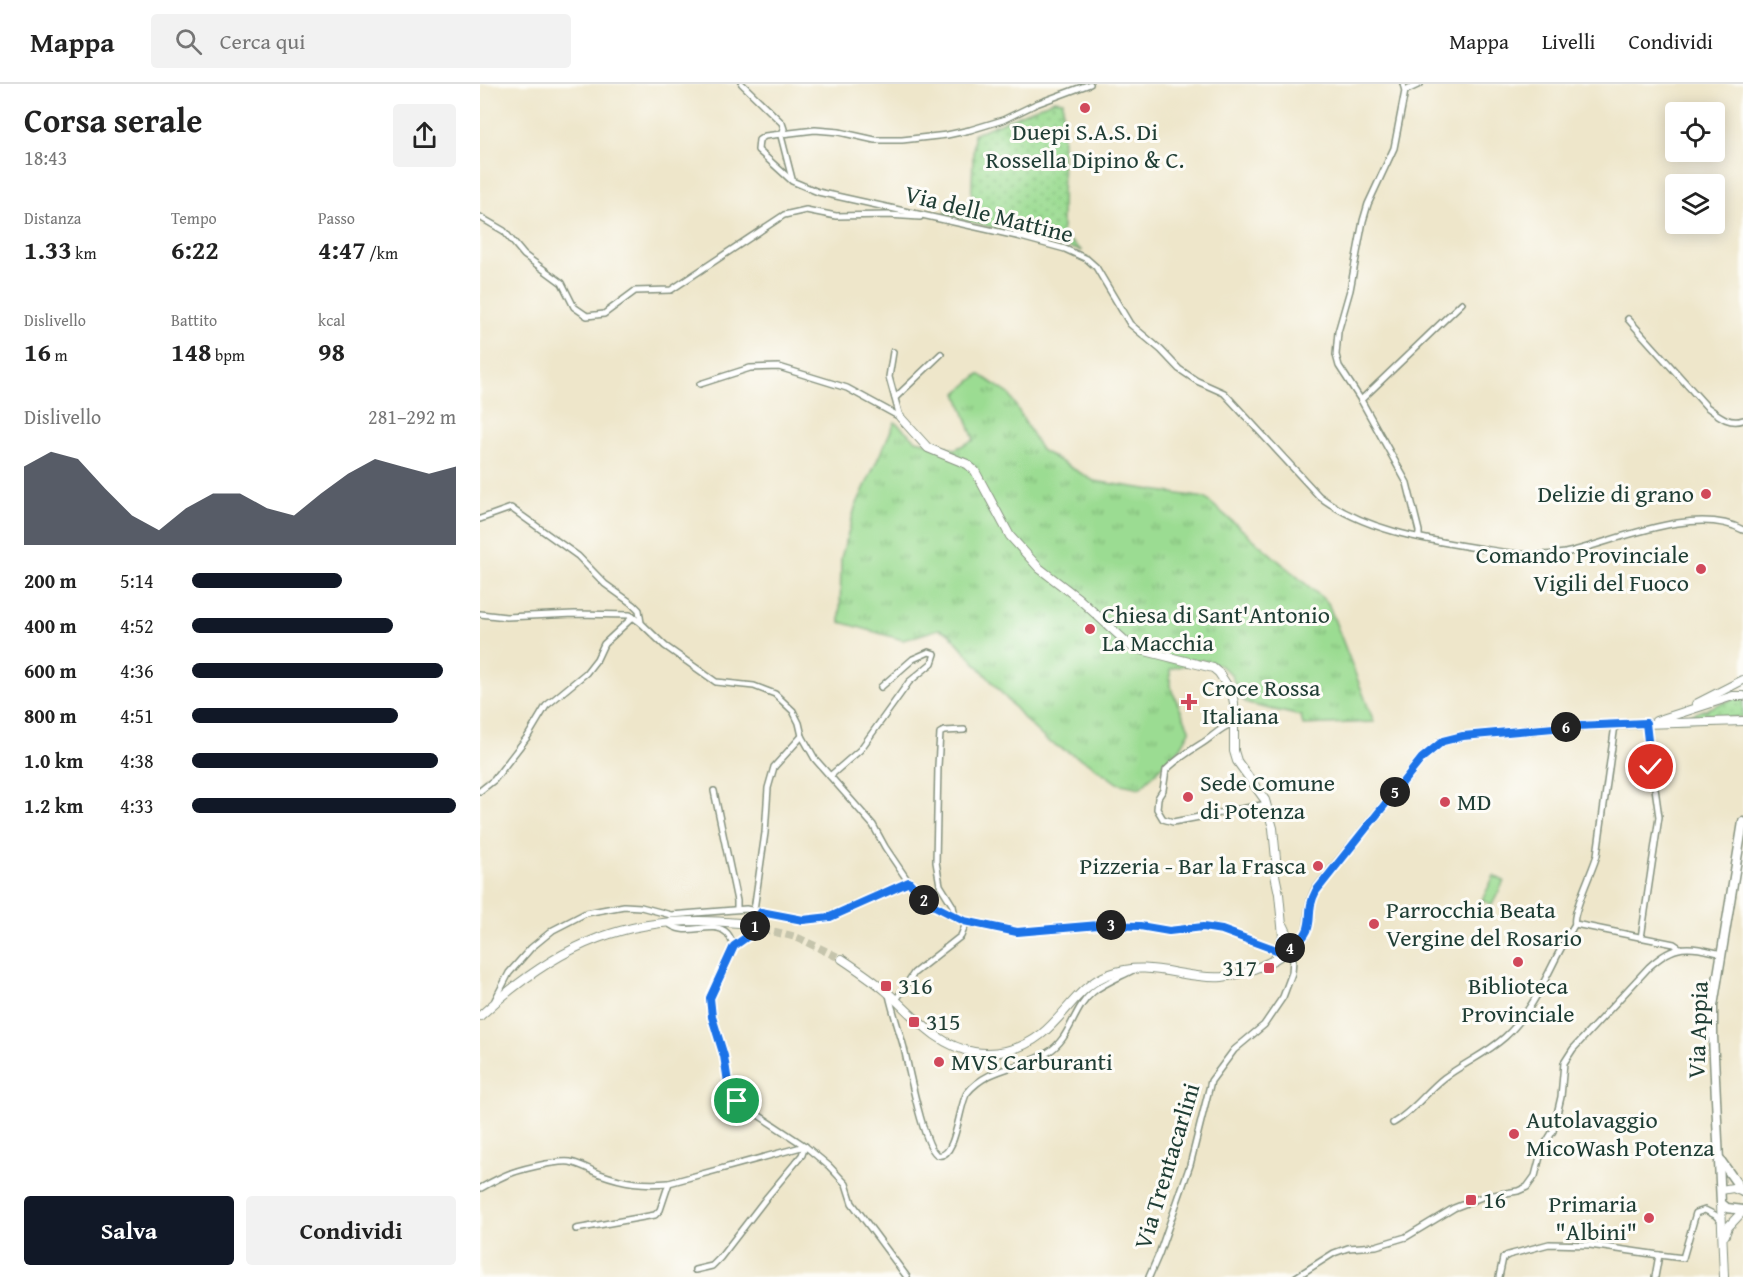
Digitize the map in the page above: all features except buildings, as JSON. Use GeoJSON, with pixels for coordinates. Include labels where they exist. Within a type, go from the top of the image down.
{"type":"FeatureCollection","features":[{"type":"Feature","properties":{"kind":"main road"},"geometry":{"type":"LineString","coordinates":[[900,417],[928,448],[967,464],[975,471],[1010,536],[1025,555],[1100,617],[1133,648],[1205,665],[1219,673],[1232,693],[1234,752],[1237,761],[1267,804],[1274,837],[1275,875],[1282,922],[1285,937],[1291,949]]}},
{"type":"Feature","properties":{"kind":"main road"},"geometry":{"type":"LineString","coordinates":[[1681,712],[1743,680]]}},
{"type":"Feature","properties":{"kind":"main road"},"geometry":{"type":"LineString","coordinates":[[1648,723],[1733,696],[1743,696]]}},
{"type":"Feature","properties":{"kind":"main road"},"geometry":{"type":"LineString","coordinates":[[842,959],[873,980],[942,1041],[975,1052],[999,1052],[1032,1042],[1045,1033],[1094,983],[1107,975],[1136,968],[1154,968],[1208,977],[1224,977],[1248,971],[1291,949],[1305,936],[1310,924],[1312,899],[1316,891],[1422,758],[1432,748],[1450,739],[1576,726],[1741,723]]}},
{"type":"Feature","properties":{"kind":"main road","name":"Via Appia"},"geometry":{"type":"LineString","coordinates":[[1724,1277],[1713,1006],[1743,822]]}},
{"type":"Feature","properties":{"kind":"main road"},"geometry":{"type":"LineString","coordinates":[[480,1017],[521,980],[546,963],[592,940],[635,927],[668,922],[692,920],[739,923]]}},
{"type":"Feature","properties":{"kind":"main road"},"geometry":{"type":"LineString","coordinates":[[1285,937],[1305,936]]}},
{"type":"Feature","properties":{"kind":"main road"},"geometry":{"type":"LineString","coordinates":[[1277,955],[1285,937]]}},
{"type":"Feature","properties":{"kind":"main road"},"geometry":{"type":"LineString","coordinates":[[1719,1159],[1743,1192]]}},
{"type":"Feature","properties":{"kind":"main road"},"geometry":{"type":"LineString","coordinates":[[1721,1190],[1732,1188],[1743,1192]]}},
{"type":"Feature","properties":{"kind":"main road"},"geometry":{"type":"LineString","coordinates":[[1721,1203],[1727,1208],[1743,1210]]}},
{"type":"Feature","properties":{"kind":"main road"},"geometry":{"type":"LineString","coordinates":[[1723,1239],[1728,1227],[1743,1210]]}},
{"type":"Feature","properties":{"kind":"street"},"geometry":{"type":"LineString","coordinates":[[742,84],[782,123],[784,129],[780,136],[792,181]]}},
{"type":"Feature","properties":{"kind":"street"},"geometry":{"type":"LineString","coordinates":[[780,136],[815,130],[839,132],[875,140],[902,140],[947,135],[1003,120],[1036,104],[1090,84]]}},
{"type":"Feature","properties":{"kind":"street"},"geometry":{"type":"LineString","coordinates":[[1403,84],[1405,91],[1394,148],[1368,204],[1363,221],[1350,290],[1338,332],[1336,355],[1339,366],[1407,483],[1419,537]]}},
{"type":"Feature","properties":{"kind":"street"},"geometry":{"type":"LineString","coordinates":[[1405,91],[1420,84]]}},
{"type":"Feature","properties":{"kind":"street","name":"Via delle Mattine"},"geometry":{"type":"LineString","coordinates":[[780,136],[762,138],[758,143],[758,150],[792,181],[818,192],[1017,236],[1065,249],[1087,259],[1096,267],[1130,324],[1161,350],[1179,369],[1197,381],[1224,393],[1318,495],[1330,504],[1373,524],[1432,541],[1516,554],[1544,555],[1564,553],[1623,536],[1703,520],[1727,524],[1743,530]]}},
{"type":"Feature","properties":{"kind":"street"},"geometry":{"type":"LineString","coordinates":[[480,217],[504,231],[524,255],[562,283],[574,307],[587,316],[604,314],[634,291],[671,290],[784,215],[806,210],[836,216],[925,217]]}},
{"type":"Feature","properties":{"kind":"street"},"geometry":{"type":"LineString","coordinates":[[1360,400],[1462,303]]}},
{"type":"Feature","properties":{"kind":"street"},"geometry":{"type":"LineString","coordinates":[[1628,319],[1707,407],[1722,419],[1736,422],[1743,420]]}},
{"type":"Feature","properties":{"kind":"street"},"geometry":{"type":"LineString","coordinates":[[893,352],[889,377],[900,417]]}},
{"type":"Feature","properties":{"kind":"street"},"geometry":{"type":"LineString","coordinates":[[895,398],[941,354]]}},
{"type":"Feature","properties":{"kind":"street"},"geometry":{"type":"LineString","coordinates":[[700,384],[750,368],[779,367],[847,388],[900,417]]}},
{"type":"Feature","properties":{"kind":"street"},"geometry":{"type":"LineString","coordinates":[[480,519],[511,507],[578,556],[605,584],[634,605],[639,610],[641,623]]}},
{"type":"Feature","properties":{"kind":"street"},"geometry":{"type":"LineString","coordinates":[[480,614],[506,617],[574,614],[633,617],[665,646],[716,682],[754,687],[775,694],[793,711],[802,736],[815,759],[873,825],[909,882],[927,902],[964,921],[1017,932],[1099,925],[1140,926],[1169,931],[1203,927],[1222,930],[1277,955]]}},
{"type":"Feature","properties":{"kind":"street"},"geometry":{"type":"LineString","coordinates":[[480,791],[494,780],[528,736],[546,706],[586,673],[597,659],[604,644],[633,617]]}},
{"type":"Feature","properties":{"kind":"street"},"geometry":{"type":"LineString","coordinates":[[830,776],[860,750],[900,692],[933,663],[935,654],[929,652],[913,659],[881,687]]}},
{"type":"Feature","properties":{"kind":"street"},"geometry":{"type":"LineString","coordinates":[[1234,723],[1224,726],[1166,770],[1163,790],[1157,804],[1159,815],[1168,822],[1173,822],[1267,804]]}},
{"type":"Feature","properties":{"kind":"street"},"geometry":{"type":"LineString","coordinates":[[1641,938],[1659,817],[1648,723]]}},
{"type":"Feature","properties":{"kind":"street"},"geometry":{"type":"LineString","coordinates":[[1392,1123],[1405,1116],[1443,1078],[1492,1048],[1515,1026],[1538,993],[1575,924],[1574,915],[1597,855],[1615,725]]}},
{"type":"Feature","properties":{"kind":"street"},"geometry":{"type":"LineString","coordinates":[[955,916],[953,906],[940,885],[936,862],[938,766],[940,733],[964,730]]}},
{"type":"Feature","properties":{"kind":"street"},"geometry":{"type":"LineString","coordinates":[[802,736],[774,767],[768,788],[758,911],[751,934],[734,946],[710,998],[712,1017],[724,1056],[729,1089],[737,1101],[805,1146],[829,1166],[846,1184],[852,1203],[907,1277]]}},
{"type":"Feature","properties":{"kind":"street"},"geometry":{"type":"LineString","coordinates":[[714,791],[737,909]]}},
{"type":"Feature","properties":{"kind":"street"},"geometry":{"type":"LineString","coordinates":[[492,1005],[509,974],[522,957],[553,930],[574,918],[594,911],[624,906],[641,907],[670,915],[737,909],[803,920],[830,917],[909,882]]}},
{"type":"Feature","properties":{"kind":"street"},"geometry":{"type":"LineString","coordinates":[[964,921],[961,936],[914,973],[892,997],[916,1105],[930,1144],[935,1153],[940,1156],[951,1147],[965,1096],[981,1078],[1047,1053],[1064,1039],[1082,1006],[1093,992],[1136,968]]}},
{"type":"Feature","properties":{"kind":"street"},"geometry":{"type":"LineString","coordinates":[[668,922],[681,930],[717,928],[728,934],[734,946]]}},
{"type":"Feature","properties":{"kind":"street"},"geometry":{"type":"LineString","coordinates":[[1575,924],[1674,944],[1680,948]]}},
{"type":"Feature","properties":{"kind":"street"},"geometry":{"type":"LineString","coordinates":[[1296,1277],[1334,1252],[1348,1248],[1376,1246],[1406,1237],[1454,1208],[1482,1197],[1518,1191],[1527,1187],[1535,1176],[1542,1149],[1553,1131],[1561,1097],[1564,1063],[1568,1054],[1649,967],[1680,948],[1689,946],[1722,954]]}},
{"type":"Feature","properties":{"kind":"street","name":"Via Trentacarlini"},"geometry":{"type":"LineString","coordinates":[[1149,1277],[1190,1165],[1211,1081],[1234,1050],[1264,1025],[1283,997],[1292,973],[1291,949]]}},
{"type":"Feature","properties":{"kind":"street"},"geometry":{"type":"LineString","coordinates":[[481,1188],[518,1169],[567,1161],[632,1184],[669,1183],[805,1146]]}},
{"type":"Feature","properties":{"kind":"street"},"geometry":{"type":"LineString","coordinates":[[695,1270],[712,1266],[720,1258],[766,1197],[802,1155],[805,1146]]}},
{"type":"Feature","properties":{"kind":"street"},"geometry":{"type":"LineString","coordinates":[[576,1229],[658,1214],[669,1183]]}},
{"type":"Feature","properties":{"kind":"street"},"geometry":{"type":"LineString","coordinates":[[1499,1277],[1503,1258],[1549,1244],[1590,1245],[1683,1258],[1696,1213],[1704,1210],[1715,1215],[1723,1223]]}},
{"type":"Feature","properties":{"kind":"street"},"geometry":{"type":"LineString","coordinates":[[1655,1277],[1659,1255]]}},
{"type":"Feature","properties":{"kind":"green space"},"geometry":{"type":"Polygon","coordinates":[[[1054,100],[1063,101],[1062,234],[1082,251],[945,215],[949,202],[971,207],[974,134],[1054,100]]]}},
{"type":"Feature","properties":{"kind":"green space"},"geometry":{"type":"Polygon","coordinates":[[[979,374],[1009,394],[1041,450],[1094,481],[1205,498],[1328,603],[1374,722],[1303,725],[1301,716],[1248,704],[1240,697],[1231,674],[1219,665],[1202,660],[1170,669],[1170,686],[1190,731],[1181,747],[1140,788],[1117,783],[1089,763],[1047,741],[1027,722],[949,633],[939,629],[903,640],[840,622],[841,558],[855,508],[895,422],[916,440],[955,449],[974,440],[957,393],[979,374]]]}},
{"type":"Feature","properties":{"kind":"green space"},"geometry":{"type":"Polygon","coordinates":[[[1736,698],[1743,699],[1743,717],[1677,720],[1736,698]]]}},
{"type":"Feature","properties":{"kind":"green space"},"geometry":{"type":"Polygon","coordinates":[[[1494,876],[1504,881],[1492,905],[1482,900],[1494,876]]]}},
{"type":"Feature","properties":{"kind":"tunnel"},"geometry":{"type":"LineString","coordinates":[[739,923],[796,937],[842,959]]}},
{"type":"Feature","properties":{"kind":"place","name":"Duepi S.A.S. Di Rossella Dipino & C."},"geometry":{"type":"Point","coordinates":[1085,108]}},
{"type":"Feature","properties":{"kind":"place","name":"Delizie di grano"},"geometry":{"type":"Point","coordinates":[1706,494]}},
{"type":"Feature","properties":{"kind":"place","name":"Comando Provinciale Vigili del Fuoco"},"geometry":{"type":"Point","coordinates":[1701,569]}},
{"type":"Feature","properties":{"kind":"place","name":"Chiesa di Sant'Antonio La Macchia"},"geometry":{"type":"Point","coordinates":[1090,629]}},
{"type":"Feature","properties":{"kind":"place","name":"Croce Rossa Italiana"},"geometry":{"type":"Point","coordinates":[1189,702]}},
{"type":"Feature","properties":{"kind":"place","name":"Sede Comune di Potenza"},"geometry":{"type":"Point","coordinates":[1188,797]}},
{"type":"Feature","properties":{"kind":"place","name":"MD"},"geometry":{"type":"Point","coordinates":[1445,802]}},
{"type":"Feature","properties":{"kind":"place","name":"Pizzeria - Bar la Frasca"},"geometry":{"type":"Point","coordinates":[1318,866]}},
{"type":"Feature","properties":{"kind":"place","name":"Parrocchia Beata Vergine del Rosario"},"geometry":{"type":"Point","coordinates":[1374,924]}},
{"type":"Feature","properties":{"kind":"place","name":"Biblioteca Provinciale"},"geometry":{"type":"Point","coordinates":[1518,962]}},
{"type":"Feature","properties":{"kind":"place","name":"317"},"geometry":{"type":"Point","coordinates":[1269,968]}},
{"type":"Feature","properties":{"kind":"place","name":"316"},"geometry":{"type":"Point","coordinates":[886,986]}},
{"type":"Feature","properties":{"kind":"place","name":"315"},"geometry":{"type":"Point","coordinates":[914,1022]}},
{"type":"Feature","properties":{"kind":"place","name":"MVS Carburanti"},"geometry":{"type":"Point","coordinates":[939,1062]}},
{"type":"Feature","properties":{"kind":"place","name":"Autolavaggio MicoWash Potenza"},"geometry":{"type":"Point","coordinates":[1514,1134]}},
{"type":"Feature","properties":{"kind":"place","name":"16"},"geometry":{"type":"Point","coordinates":[1471,1200]}},
{"type":"Feature","properties":{"kind":"place","name":"Primaria \"Albini\""},"geometry":{"type":"Point","coordinates":[1649,1218]}},
{"type":"Feature","properties":{"kind":"route"},"geometry":{"type":"LineString","coordinates":[[737,1101],[729,1089],[724,1056],[712,1017],[710,998],[734,946],[751,934],[761,912],[793,920],[830,917],[909,882],[927,902],[964,921],[1017,932],[1121,924],[1169,931],[1203,927],[1222,930],[1279,951],[1282,940],[1291,949],[1303,940],[1310,924],[1312,899],[1316,891],[1422,758],[1443,741],[1463,736],[1576,726],[1646,723],[1651,767]]}}]}
